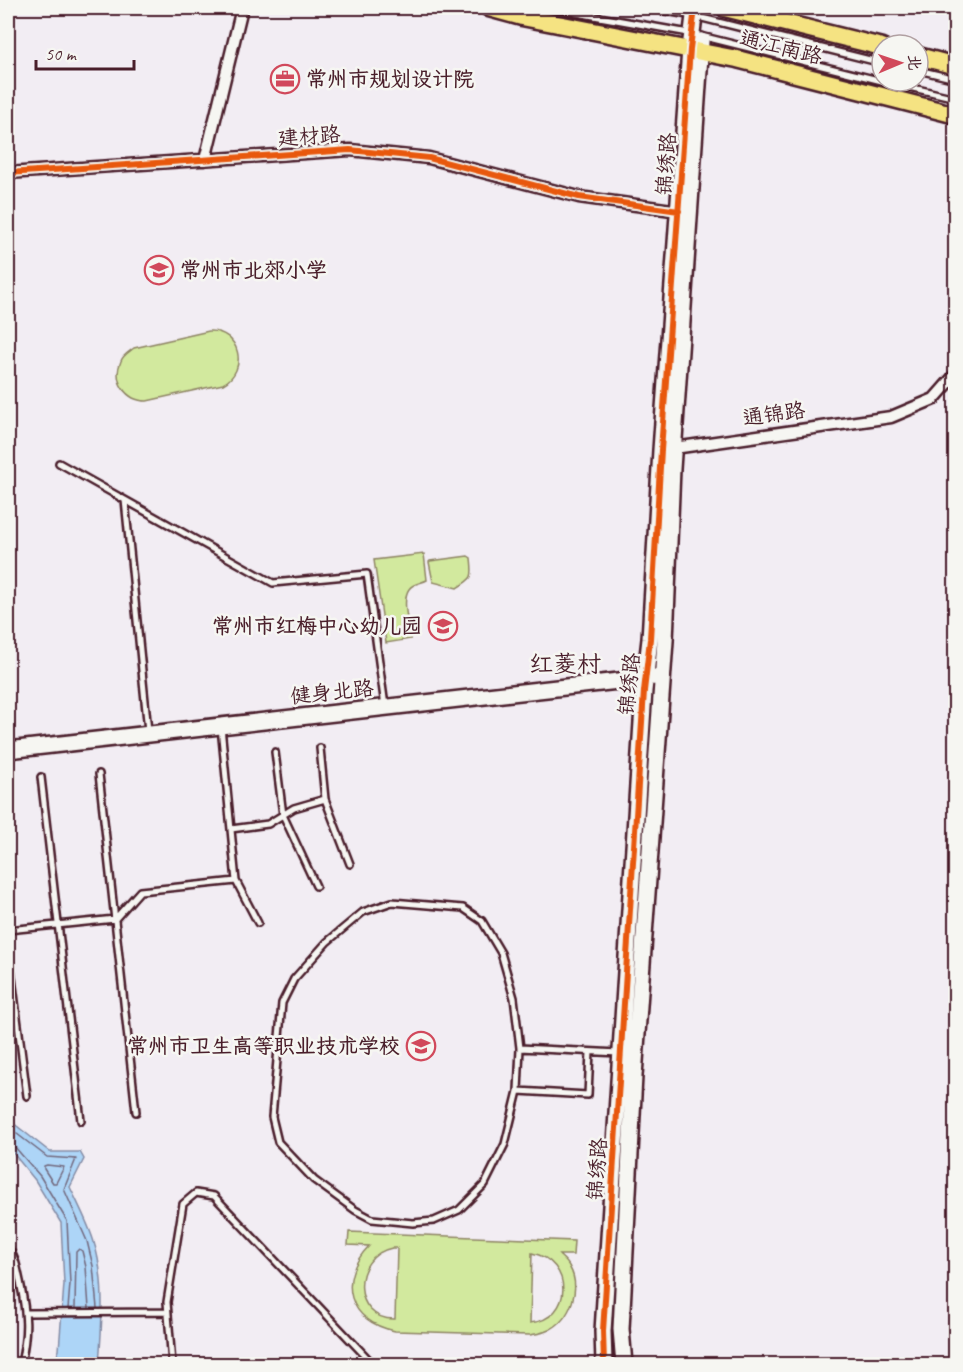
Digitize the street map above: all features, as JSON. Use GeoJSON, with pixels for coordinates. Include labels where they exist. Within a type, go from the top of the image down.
{"type":"FeatureCollection","features":[{"type":"Feature","properties":{"kind":"main road","name":"通江南路"},"geometry":{"type":"LineString","coordinates":[[489,8],[522,17],[696,43],[737,59],[956,115]]}},
{"type":"Feature","properties":{"kind":"main road","name":"通江南路"},"geometry":{"type":"LineString","coordinates":[[725,8],[870,44]]}},
{"type":"Feature","properties":{"kind":"main road"},"geometry":{"type":"LineString","coordinates":[[930,59],[956,66]]}},
{"type":"Feature","properties":{"kind":"street"},"geometry":{"type":"LineString","coordinates":[[205,160],[242,8]]}},
{"type":"Feature","properties":{"kind":"street","name":"锦绣路"},"geometry":{"type":"LineString","coordinates":[[604,1365],[603,1331],[645,678],[667,449],[698,12]]}},
{"type":"Feature","properties":{"kind":"street","name":"锦绣路"},"geometry":{"type":"LineString","coordinates":[[624,1365],[621,1329],[634,1076],[670,551],[667,449],[679,211],[696,43]]}},
{"type":"Feature","properties":{"kind":"street","name":"建材路"},"geometry":{"type":"LineString","coordinates":[[8,173],[350,150],[429,158],[579,197],[679,211]]}},
{"type":"Feature","properties":{"kind":"street","name":"通锦路"},"geometry":{"type":"LineString","coordinates":[[667,449],[891,417],[934,399],[956,374]]}},
{"type":"Feature","properties":{"kind":"street","name":"健身北路"},"geometry":{"type":"LineString","coordinates":[[8,750],[662,676]]}},
{"type":"Feature","properties":{"kind":"lane"},"geometry":{"type":"LineString","coordinates":[[549,8],[696,43],[870,78]]}},
{"type":"Feature","properties":{"kind":"lane"},"geometry":{"type":"LineString","coordinates":[[649,8],[698,12],[870,60]]}},
{"type":"Feature","properties":{"kind":"lane"},"geometry":{"type":"LineString","coordinates":[[930,73],[956,79]]}},
{"type":"Feature","properties":{"kind":"lane"},"geometry":{"type":"LineString","coordinates":[[930,92],[956,98]]}},
{"type":"Feature","properties":{"kind":"lane"},"geometry":{"type":"LineString","coordinates":[[59,463],[273,583],[368,573],[385,707]]}},
{"type":"Feature","properties":{"kind":"lane"},"geometry":{"type":"LineString","coordinates":[[125,500],[148,734]]}},
{"type":"Feature","properties":{"kind":"lane"},"geometry":{"type":"LineString","coordinates":[[221,726],[236,881],[258,923]]}},
{"type":"Feature","properties":{"kind":"lane"},"geometry":{"type":"LineString","coordinates":[[320,748],[325,799],[350,864]]}},
{"type":"Feature","properties":{"kind":"lane"},"geometry":{"type":"LineString","coordinates":[[275,752],[283,815],[316,886]]}},
{"type":"Feature","properties":{"kind":"lane"},"geometry":{"type":"LineString","coordinates":[[99,774],[136,1112]]}},
{"type":"Feature","properties":{"kind":"lane"},"geometry":{"type":"LineString","coordinates":[[41,777],[81,1121]]}},
{"type":"Feature","properties":{"kind":"lane"},"geometry":{"type":"LineString","coordinates":[[231,829],[268,824],[294,808],[325,799]]}},
{"type":"Feature","properties":{"kind":"lane"},"geometry":{"type":"LineString","coordinates":[[8,930],[115,919],[140,891],[236,881]]}},
{"type":"Feature","properties":{"kind":"lane"},"geometry":{"type":"LineString","coordinates":[[392,903],[463,908],[482,921],[501,953],[514,998],[520,1048],[518,1091],[505,1144],[485,1184],[459,1210],[434,1221],[413,1223],[372,1219],[355,1210],[314,1180],[278,1142],[272,1117],[282,1003],[294,979],[327,942],[363,912],[392,903]]}},
{"type":"Feature","properties":{"kind":"lane"},"geometry":{"type":"LineString","coordinates":[[8,946],[27,1096]]}},
{"type":"Feature","properties":{"kind":"lane"},"geometry":{"type":"LineString","coordinates":[[520,1048],[621,1053]]}},
{"type":"Feature","properties":{"kind":"lane"},"geometry":{"type":"LineString","coordinates":[[518,1091],[588,1095],[590,1052]]}},
{"type":"Feature","properties":{"kind":"lane"},"geometry":{"type":"LineString","coordinates":[[172,1365],[167,1302],[183,1204],[196,1192],[214,1196],[372,1365]]}},
{"type":"Feature","properties":{"kind":"lane"},"geometry":{"type":"LineString","coordinates":[[8,1247],[15,1256],[27,1313],[26,1340],[21,1365]]}},
{"type":"Feature","properties":{"kind":"lane"},"geometry":{"type":"LineString","coordinates":[[27,1313],[167,1312]]}},
{"type":"Feature","properties":{"kind":"green space"},"geometry":{"type":"Polygon","coordinates":[[[209,331],[220,332],[234,344],[238,361],[231,378],[223,384],[147,401],[127,394],[118,376],[121,361],[126,354],[134,348],[209,331]]]}},
{"type":"Feature","properties":{"kind":"green space"},"geometry":{"type":"Polygon","coordinates":[[[424,554],[427,580],[411,587],[406,600],[411,639],[386,643],[374,560],[424,554]]]}},
{"type":"Feature","properties":{"kind":"green space"},"geometry":{"type":"Polygon","coordinates":[[[468,556],[471,558],[472,573],[467,581],[457,588],[433,582],[430,561],[468,556]]]}},
{"type":"Feature","properties":{"kind":"green space"},"geometry":{"type":"Polygon","coordinates":[[[349,1232],[574,1241],[573,1255],[559,1255],[573,1275],[572,1302],[557,1325],[547,1331],[530,1335],[395,1331],[366,1319],[357,1309],[350,1285],[359,1259],[369,1246],[348,1245],[349,1232]],[[397,1248],[379,1253],[369,1263],[363,1274],[362,1287],[364,1299],[370,1309],[381,1317],[395,1319],[397,1248]],[[532,1253],[530,1323],[544,1319],[555,1312],[561,1301],[563,1290],[561,1278],[555,1267],[545,1258],[532,1253]]]}},
{"type":"Feature","properties":{"kind":"water"},"geometry":{"type":"Polygon","coordinates":[[[8,1119],[50,1152],[80,1152],[84,1159],[70,1187],[91,1232],[100,1270],[102,1301],[99,1364],[54,1364],[59,1350],[64,1284],[61,1223],[35,1180],[8,1147],[8,1119]]]}},
{"type":"Feature","properties":{"kind":"cycle path"},"geometry":{"type":"LineString","coordinates":[[604,1364],[603,1331],[644,691],[650,639],[661,450],[690,49],[697,8]]}},
{"type":"Feature","properties":{"kind":"cycle path"},"geometry":{"type":"LineString","coordinates":[[8,173],[350,150],[429,158],[579,197],[679,211]]}},
{"type":"Feature","properties":{"kind":"place","name":"常州市规划设计院"},"geometry":{"type":"Point","coordinates":[285,79]}},
{"type":"Feature","properties":{"kind":"place","name":"常州市北郊小学"},"geometry":{"type":"Point","coordinates":[159,270]}},
{"type":"Feature","properties":{"kind":"place","name":"常州市红梅中心幼儿园"},"geometry":{"type":"Point","coordinates":[443,626]}},
{"type":"Feature","properties":{"kind":"place","name":"常州市卫生高等职业技术学校"},"geometry":{"type":"Point","coordinates":[421,1046]}},
{"type":"Feature","properties":{"kind":"district","name":"红菱村"},"geometry":{"type":"Point","coordinates":[565,664]}}]}
